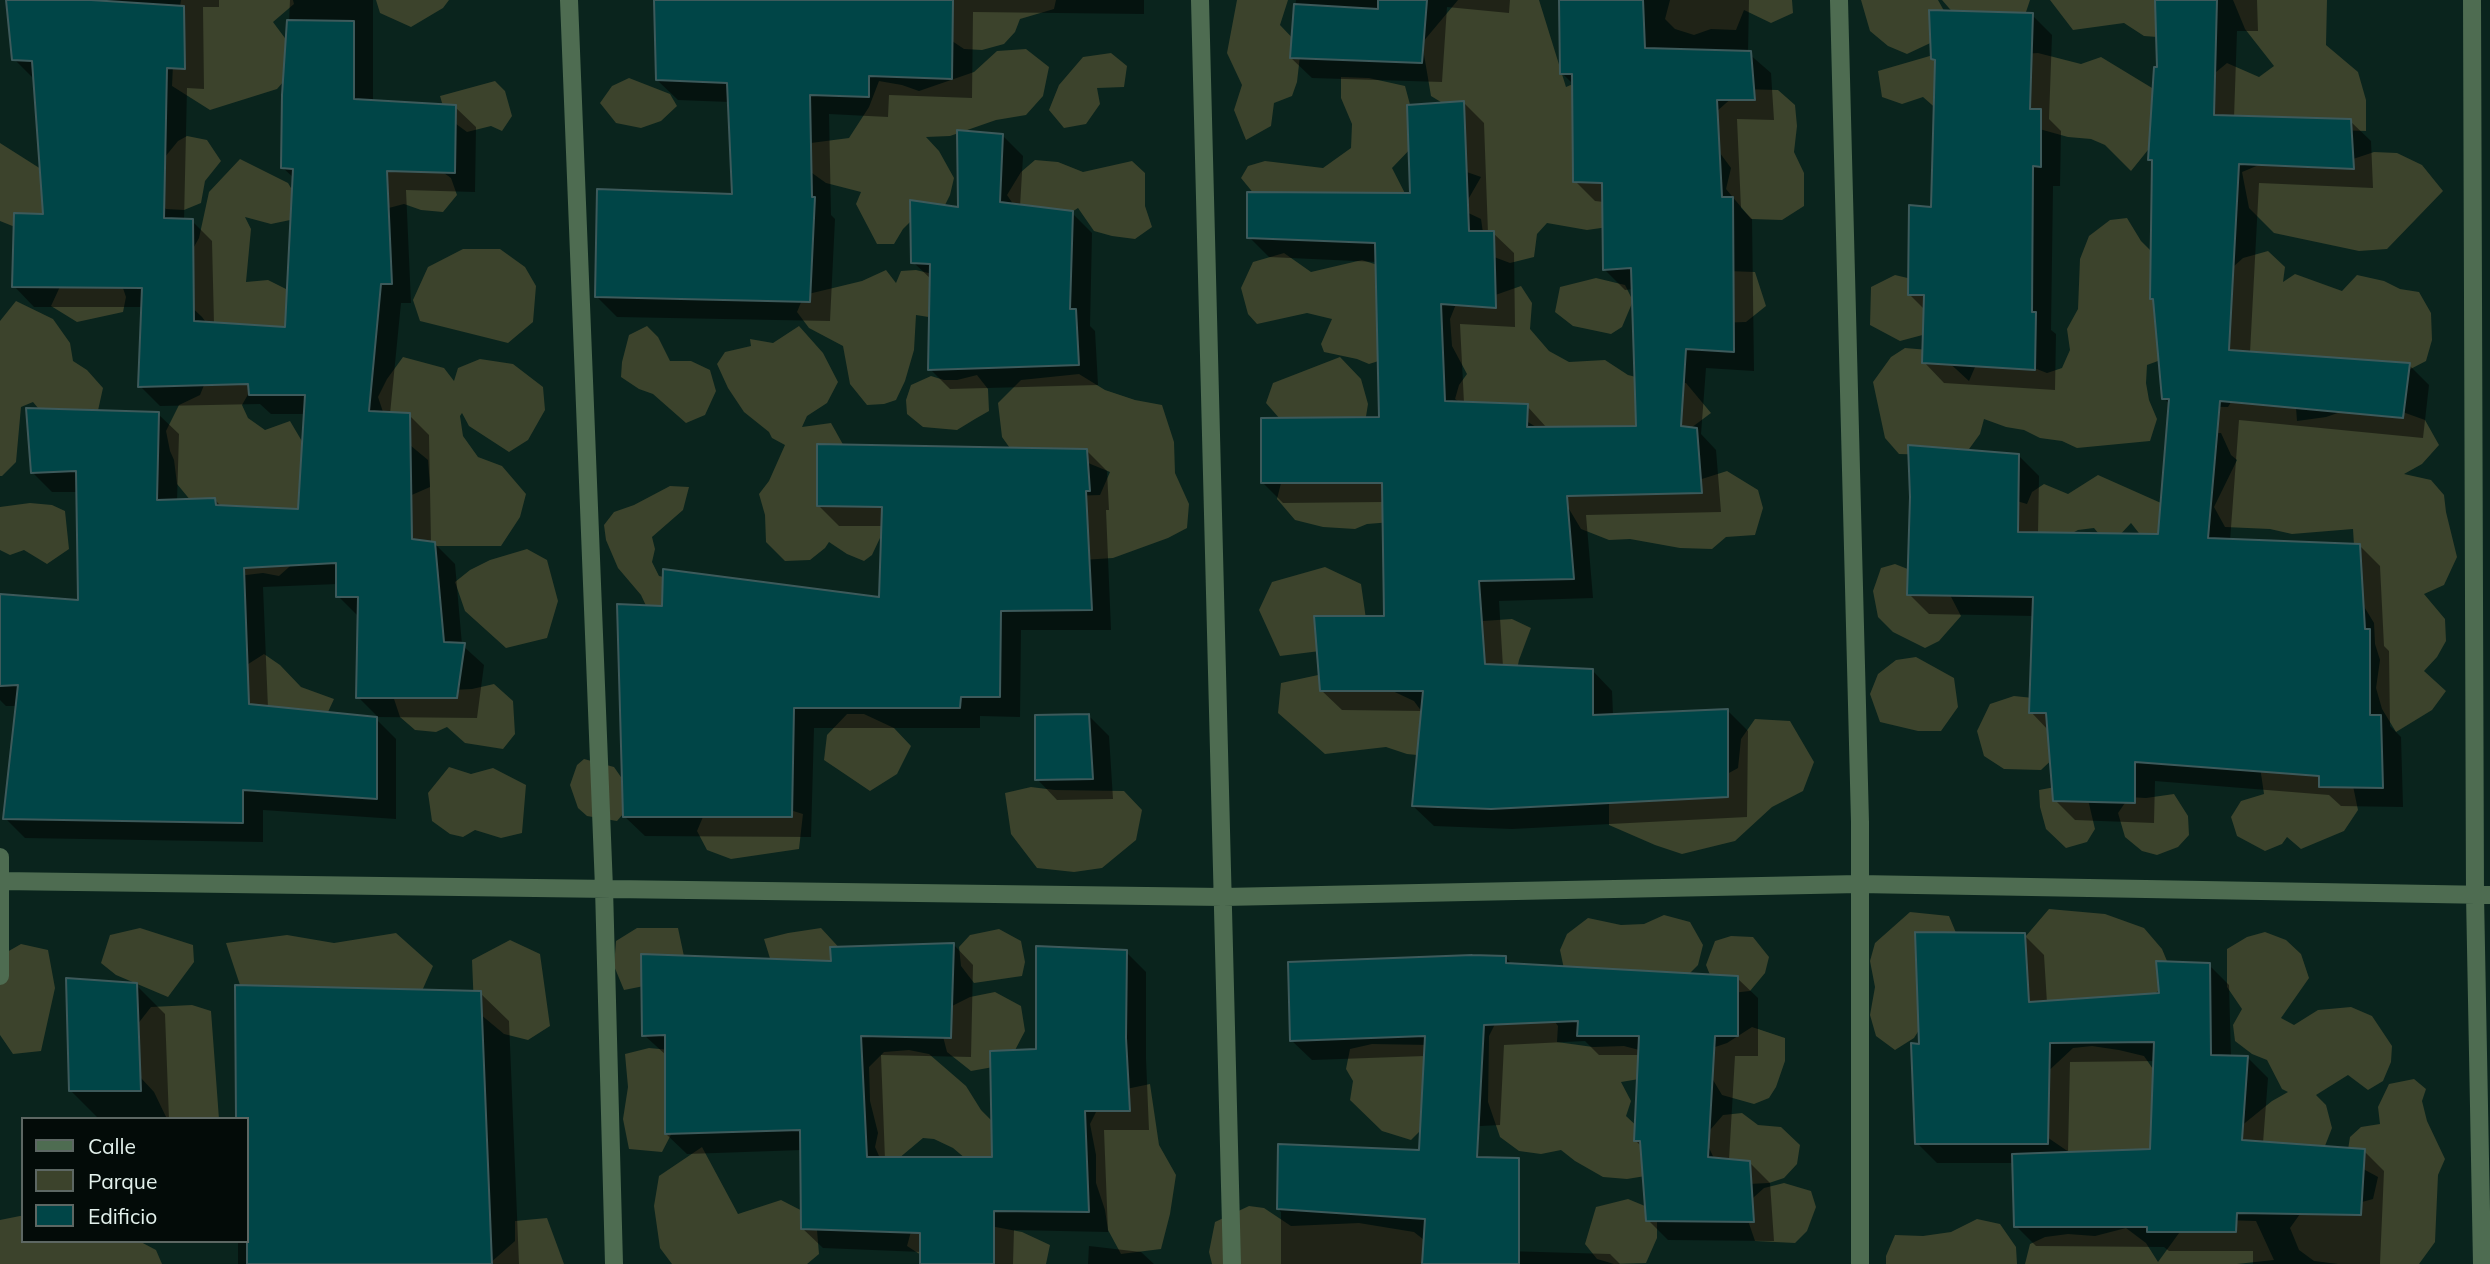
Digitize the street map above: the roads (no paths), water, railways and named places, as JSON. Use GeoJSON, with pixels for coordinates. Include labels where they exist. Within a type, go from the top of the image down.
{"type":"FeatureCollection","features":[{"type":"Feature","properties":{"kind":"street"},"geometry":{"type":"LineString","coordinates":[[569,0],[604,888],[614,1264]]}},
{"type":"Feature","properties":{"kind":"street"},"geometry":{"type":"LineString","coordinates":[[1200,0],[1232,1264]]}},
{"type":"Feature","properties":{"kind":"street"},"geometry":{"type":"LineString","coordinates":[[1839,0],[1860,822],[1860,1264]]}},
{"type":"Feature","properties":{"kind":"street"},"geometry":{"type":"LineString","coordinates":[[2472,0],[2483,895],[2482,1264]]}},
{"type":"Feature","properties":{"kind":"street"},"geometry":{"type":"LineString","coordinates":[[0,857],[0,976]]}},
{"type":"Feature","properties":{"kind":"street"},"geometry":{"type":"LineString","coordinates":[[1,881],[1223,897],[1859,884],[2483,895]]}}]}
